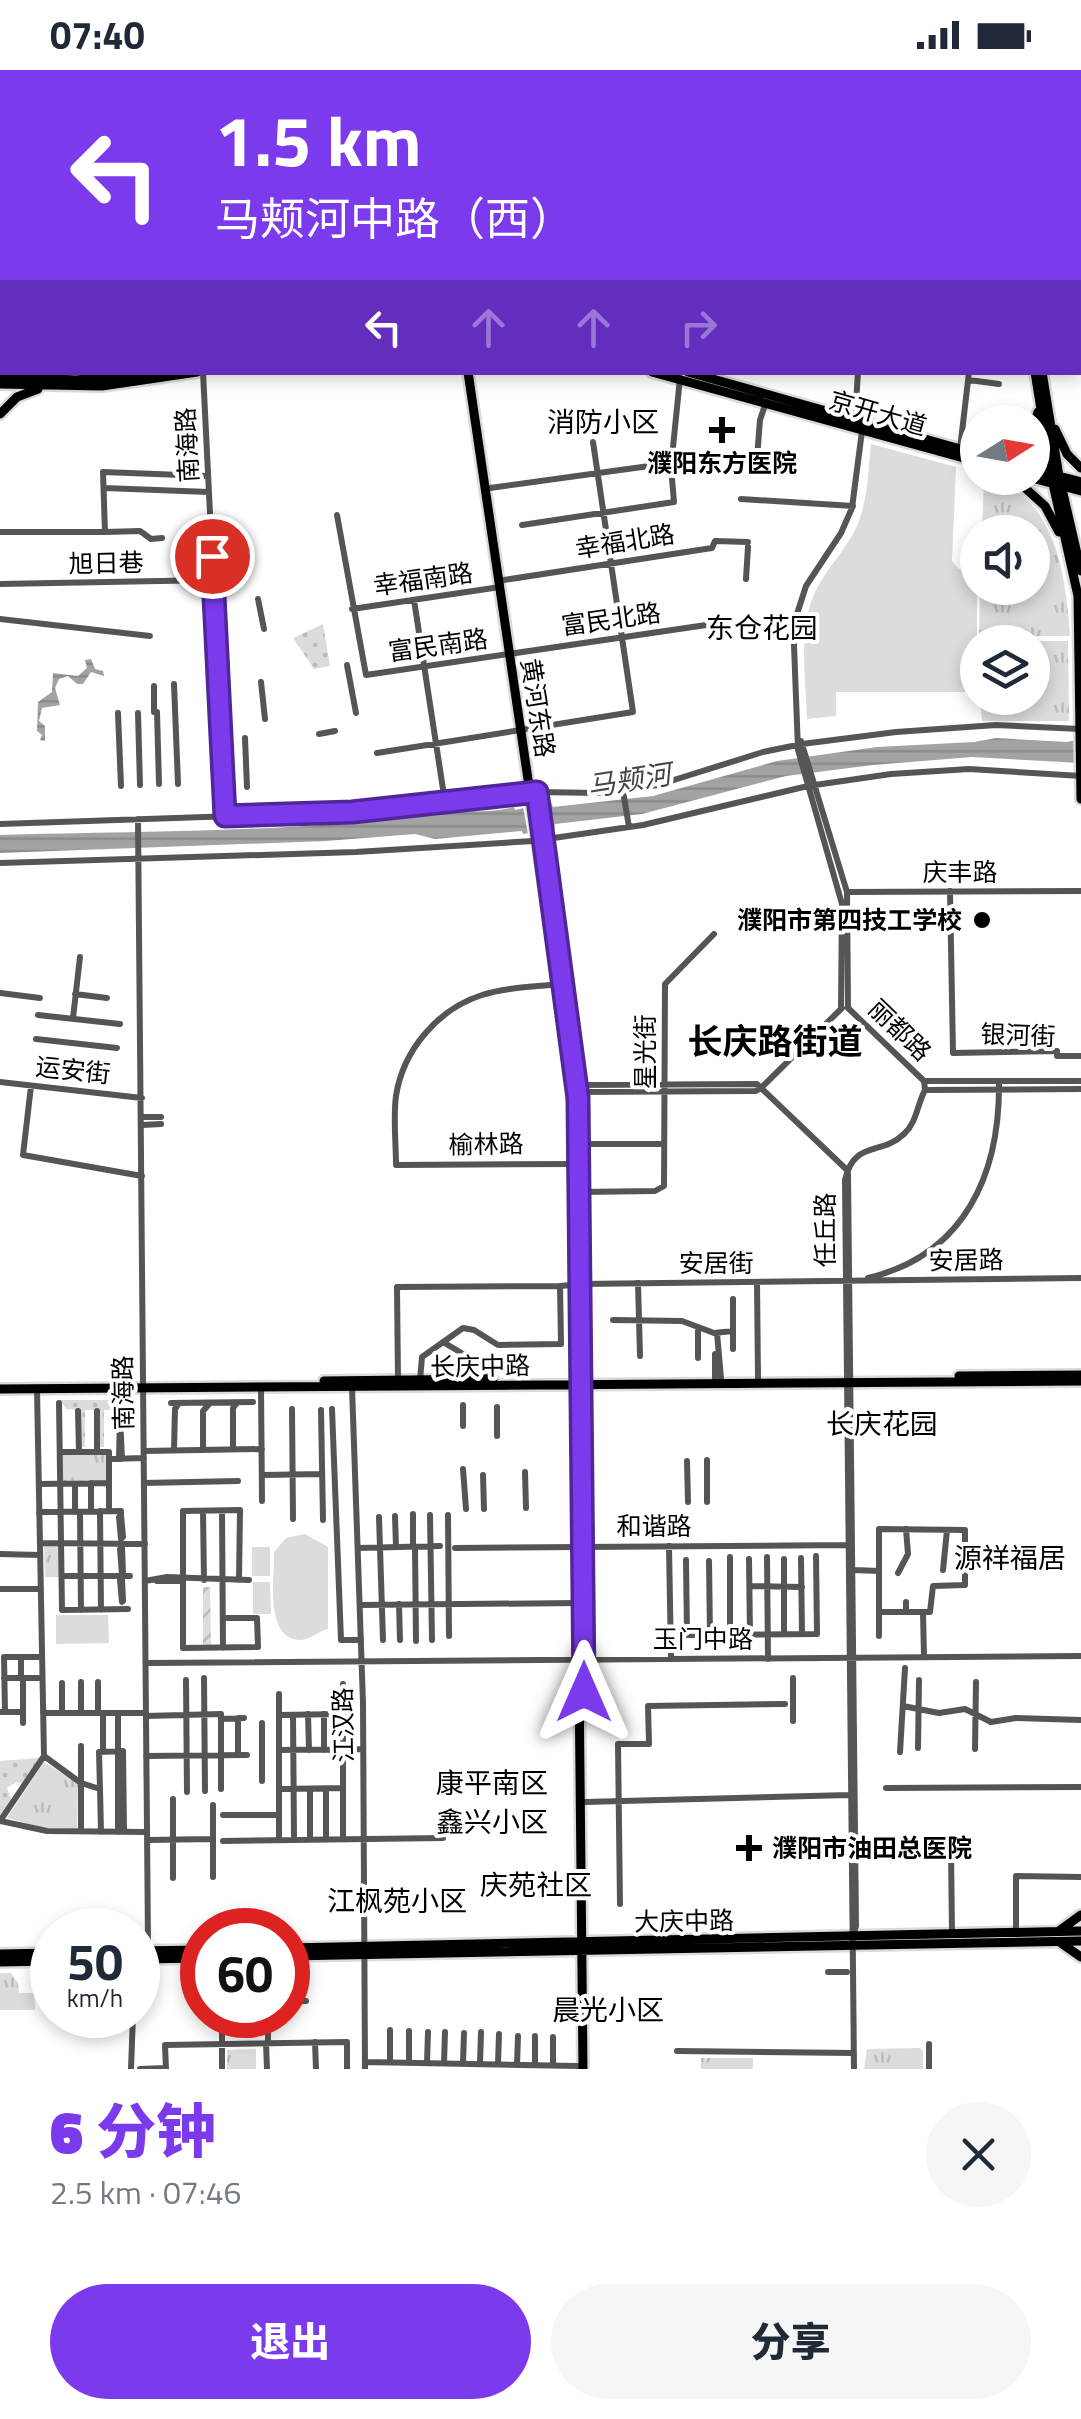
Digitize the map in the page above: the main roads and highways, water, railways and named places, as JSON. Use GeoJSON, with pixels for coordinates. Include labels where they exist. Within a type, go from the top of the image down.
{"type":"FeatureCollection","features":[{"type":"Feature","properties":{"kind":"main road"},"geometry":{"type":"LineString","coordinates":[[35,375],[52,383]]}},
{"type":"Feature","properties":{"kind":"main road"},"geometry":{"type":"LineString","coordinates":[[0,414],[24,392],[52,383],[119,375]]}},
{"type":"Feature","properties":{"kind":"main road"},"geometry":{"type":"LineString","coordinates":[[0,381],[120,384],[180,375]]}},
{"type":"Feature","properties":{"kind":"main road","name":"黄河东路"},"geometry":{"type":"LineString","coordinates":[[470,375],[576,1088],[580,1144],[576,1285],[579,1382]]}},
{"type":"Feature","properties":{"kind":"main road","name":"黄河东路"},"geometry":{"type":"LineString","coordinates":[[471,375],[502,584]]}},
{"type":"Feature","properties":{"kind":"main road","name":"京开大道"},"geometry":{"type":"LineString","coordinates":[[684,375],[960,457]]}},
{"type":"Feature","properties":{"kind":"main road","name":"京开大道"},"geometry":{"type":"LineString","coordinates":[[684,375],[960,448]]}},
{"type":"Feature","properties":{"kind":"main road"},"geometry":{"type":"LineString","coordinates":[[1039,375],[1078,596],[1081,799]]}},
{"type":"Feature","properties":{"kind":"main road"},"geometry":{"type":"LineString","coordinates":[[1038,405],[1042,392]]}},
{"type":"Feature","properties":{"kind":"main road"},"geometry":{"type":"LineString","coordinates":[[1042,392],[1059,439],[1081,468]]}},
{"type":"Feature","properties":{"kind":"main road"},"geometry":{"type":"LineString","coordinates":[[1050,477],[1081,491]]}},
{"type":"Feature","properties":{"kind":"main road"},"geometry":{"type":"LineString","coordinates":[[1050,480],[1081,482]]}},
{"type":"Feature","properties":{"kind":"main road"},"geometry":{"type":"LineString","coordinates":[[1056,480],[1081,570]]}},
{"type":"Feature","properties":{"kind":"main road"},"geometry":{"type":"LineString","coordinates":[[1033,495],[1045,506],[1068,552]]}},
{"type":"Feature","properties":{"kind":"main road","name":"黄河东路"},"geometry":{"type":"LineString","coordinates":[[541,836],[576,1088],[584,1947]]}},
{"type":"Feature","properties":{"kind":"main road","name":"长庆中路"},"geometry":{"type":"LineString","coordinates":[[0,1386],[37,1389],[1081,1378]]}},
{"type":"Feature","properties":{"kind":"main road","name":"长庆中路"},"geometry":{"type":"LineString","coordinates":[[579,1382],[848,1380]]}},
{"type":"Feature","properties":{"kind":"main road","name":"长庆中路"},"geometry":{"type":"LineString","coordinates":[[0,1386],[485,1382]]}},
{"type":"Feature","properties":{"kind":"main road","name":"黄河东路"},"geometry":{"type":"LineString","coordinates":[[581,1547],[585,1802],[583,2068]]}},
{"type":"Feature","properties":{"kind":"main road"},"geometry":{"type":"LineString","coordinates":[[1081,1916],[1057,1937],[1081,1957]]}},
{"type":"Feature","properties":{"kind":"main road","name":"大庆中路"},"geometry":{"type":"LineString","coordinates":[[310,1949],[853,1942],[1057,1937],[1081,1932]]}},
{"type":"Feature","properties":{"kind":"main road","name":"大庆中路"},"geometry":{"type":"LineString","coordinates":[[853,1942],[1016,1933],[1081,1942]]}},
{"type":"Feature","properties":{"kind":"main road","name":"大庆中路"},"geometry":{"type":"LineString","coordinates":[[310,1954],[365,1950]]}},
{"type":"Feature","properties":{"kind":"main road"},"geometry":{"type":"LineString","coordinates":[[0,1954],[30,1953]]}},
{"type":"Feature","properties":{"kind":"main road"},"geometry":{"type":"LineString","coordinates":[[0,1962],[30,1961]]}},
{"type":"Feature","properties":{"kind":"place","name":"濮阳东方医院"},"geometry":{"type":"Point","coordinates":[722,430]}},
{"type":"Feature","properties":{"kind":"place","name":"濮阳市第四技工学校"},"geometry":{"type":"Point","coordinates":[982,920]}},
{"type":"Feature","properties":{"kind":"place","name":"濮阳市油田总医院"},"geometry":{"type":"Point","coordinates":[749,1848]}},
{"type":"Feature","properties":{"kind":"district","name":"消防小区"},"geometry":{"type":"Point","coordinates":[603,422]}},
{"type":"Feature","properties":{"kind":"district","name":"东仓花园"},"geometry":{"type":"Point","coordinates":[762,628]}},
{"type":"Feature","properties":{"kind":"district","name":"长庆路街道"},"geometry":{"type":"Point","coordinates":[775,1042]}},
{"type":"Feature","properties":{"kind":"district","name":"长庆花园"},"geometry":{"type":"Point","coordinates":[882,1424]}},
{"type":"Feature","properties":{"kind":"district","name":"源祥福居"},"geometry":{"type":"Point","coordinates":[1010,1558]}},
{"type":"Feature","properties":{"kind":"district","name":"康平南区"},"geometry":{"type":"Point","coordinates":[492,1783]}},
{"type":"Feature","properties":{"kind":"district","name":"鑫兴小区"},"geometry":{"type":"Point","coordinates":[492,1822]}},
{"type":"Feature","properties":{"kind":"district","name":"庆苑社区"},"geometry":{"type":"Point","coordinates":[536,1885]}},
{"type":"Feature","properties":{"kind":"district","name":"江枫苑小区"},"geometry":{"type":"Point","coordinates":[397,1901]}},
{"type":"Feature","properties":{"kind":"district","name":"晨光小区"},"geometry":{"type":"Point","coordinates":[608,2010]}},
{"type":"Feature","properties":{"kind":"water label","name":"马颊河"},"geometry":{"type":"Point","coordinates":[629,780]}}]}
